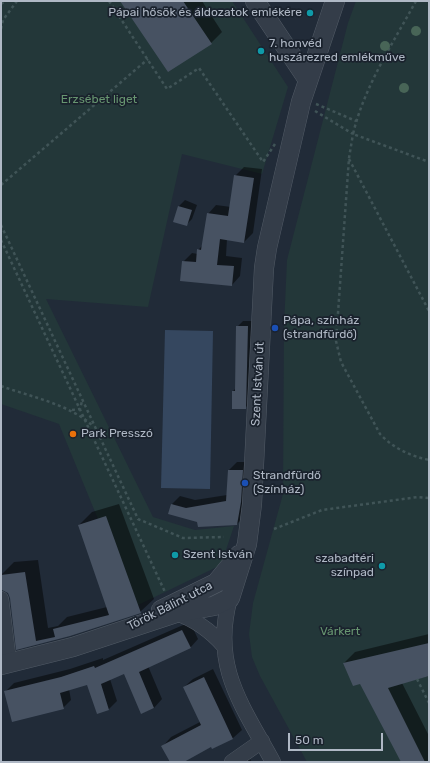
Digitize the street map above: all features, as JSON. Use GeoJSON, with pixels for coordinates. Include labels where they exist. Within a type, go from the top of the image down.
{"type":"FeatureCollection","features":[{"type":"Feature","properties":{"kind":"street"},"geometry":{"type":"LineString","coordinates":[[255,1],[308,80]]}},
{"type":"Feature","properties":{"kind":"street","name":"Szent István út"},"geometry":{"type":"LineString","coordinates":[[273,762],[232,685],[224,646],[227,603],[247,544],[252,504],[264,268],[270,232],[302,100],[335,1]]}},
{"type":"Feature","properties":{"kind":"street","name":"Török Bálint utca"},"geometry":{"type":"LineString","coordinates":[[5,664],[73,647],[123,630],[173,609],[194,594],[216,583],[247,544]]}},
{"type":"Feature","properties":{"kind":"street"},"geometry":{"type":"LineString","coordinates":[[194,594],[206,594],[227,603]]}},
{"type":"Feature","properties":{"kind":"street"},"geometry":{"type":"LineString","coordinates":[[1,599],[5,664]]}},
{"type":"Feature","properties":{"kind":"street","name":"Török Bálint utca"},"geometry":{"type":"LineString","coordinates":[[173,609],[227,603]]}},
{"type":"Feature","properties":{"kind":"street","name":"Török Bálint utca"},"geometry":{"type":"LineString","coordinates":[[173,609],[203,625],[224,646]]}},
{"type":"Feature","properties":{"kind":"street"},"geometry":{"type":"LineString","coordinates":[[232,762],[262,741]]}},
{"type":"Feature","properties":{"kind":"path"},"geometry":{"type":"LineString","coordinates":[[1,4],[5,1]]}},
{"type":"Feature","properties":{"kind":"path"},"geometry":{"type":"LineString","coordinates":[[1,29],[3,20],[17,1]]}},
{"type":"Feature","properties":{"kind":"path"},"geometry":{"type":"LineString","coordinates":[[109,1],[167,89],[199,68],[249,144]]}},
{"type":"Feature","properties":{"kind":"path"},"geometry":{"type":"LineString","coordinates":[[416,1],[386,54],[356,121],[353,134],[349,158],[336,348],[341,362],[380,434],[388,443],[414,457],[429,460]]}},
{"type":"Feature","properties":{"kind":"path"},"geometry":{"type":"LineString","coordinates":[[1,185],[148,59]]}},
{"type":"Feature","properties":{"kind":"path"},"geometry":{"type":"LineString","coordinates":[[302,100],[356,121]]}},
{"type":"Feature","properties":{"kind":"path"},"geometry":{"type":"LineString","coordinates":[[302,100],[353,134],[429,162]]}},
{"type":"Feature","properties":{"kind":"path"},"geometry":{"type":"LineString","coordinates":[[349,158],[429,311]]}},
{"type":"Feature","properties":{"kind":"path"},"geometry":{"type":"LineString","coordinates":[[1,225],[138,519],[182,538],[224,537]]}},
{"type":"Feature","properties":{"kind":"path"},"geometry":{"type":"LineString","coordinates":[[1,240],[173,609]]}},
{"type":"Feature","properties":{"kind":"path"},"geometry":{"type":"LineString","coordinates":[[1,386],[70,410],[83,416],[95,427]]}},
{"type":"Feature","properties":{"kind":"path"},"geometry":{"type":"LineString","coordinates":[[80,409],[82,400]]}},
{"type":"Feature","properties":{"kind":"path"},"geometry":{"type":"LineString","coordinates":[[70,410],[80,409]]}},
{"type":"Feature","properties":{"kind":"path"},"geometry":{"type":"LineString","coordinates":[[274,529],[322,510],[418,497],[429,498]]}},
{"type":"Feature","properties":{"kind":"path"},"geometry":{"type":"LineString","coordinates":[[417,679],[429,703]]}},
{"type":"Feature","properties":{"kind":"green space","name":"Erzsébet liget"},"geometry":{"type":"Polygon","coordinates":[[[1,1],[232,1],[288,87],[262,174],[182,154],[148,307],[46,299],[153,517],[195,530],[234,526],[221,565],[134,607],[59,424],[1,404],[1,1]]]}},
{"type":"Feature","properties":{"kind":"green space","name":"Várkert"},"geometry":{"type":"Polygon","coordinates":[[[356,1],[429,1],[429,762],[307,762],[260,676],[252,657],[249,634],[253,603],[283,494],[284,326],[287,260],[348,23],[356,1]]]}},
{"type":"Feature","properties":{"kind":"water"},"geometry":{"type":"Polygon","coordinates":[[[165,330],[213,331],[210,489],[161,488],[165,330]]]}},
{"type":"Feature","properties":{"kind":"building"},"geometry":{"type":"Polygon","coordinates":[[[120,1],[183,1],[212,44],[168,72],[120,1]]]}},
{"type":"Feature","properties":{"kind":"building"},"geometry":{"type":"Polygon","coordinates":[[[234,175],[254,178],[244,243],[220,239],[217,265],[234,266],[232,286],[180,281],[182,261],[196,262],[197,249],[201,250],[207,213],[228,216],[234,175]]]}},
{"type":"Feature","properties":{"kind":"building"},"geometry":{"type":"Polygon","coordinates":[[[178,206],[192,210],[187,226],[173,222],[178,206]]]}},
{"type":"Feature","properties":{"kind":"building"},"geometry":{"type":"Polygon","coordinates":[[[236,326],[248,326],[246,409],[232,409],[232,391],[235,391],[236,326]]]}},
{"type":"Feature","properties":{"kind":"building"},"geometry":{"type":"Polygon","coordinates":[[[228,470],[243,470],[241,502],[237,525],[198,527],[197,522],[168,514],[171,504],[186,508],[226,501],[228,470]]]}},
{"type":"Feature","properties":{"kind":"building"},"geometry":{"type":"Polygon","coordinates":[[[106,516],[141,613],[70,636],[16,650],[10,598],[8,593],[2,590],[1,575],[25,572],[36,641],[55,637],[53,629],[109,615],[78,525],[106,516]]]}},
{"type":"Feature","properties":{"kind":"building"},"geometry":{"type":"Polygon","coordinates":[[[182,630],[191,648],[139,672],[154,708],[141,714],[124,674],[101,684],[109,710],[97,714],[87,685],[60,693],[64,709],[12,722],[4,691],[61,677],[94,666],[95,668],[182,630]]]}},
{"type":"Feature","properties":{"kind":"building"},"geometry":{"type":"Polygon","coordinates":[[[429,643],[429,676],[388,688],[425,762],[401,762],[360,684],[353,686],[343,663],[429,643]]]}},
{"type":"Feature","properties":{"kind":"building"},"geometry":{"type":"Polygon","coordinates":[[[204,677],[233,739],[212,749],[211,747],[184,762],[170,762],[161,746],[201,725],[183,687],[204,677]]]}},
{"type":"Feature","properties":{"kind":"place","name":"Pápai hősök és áldozatok emlékére"},"geometry":{"type":"Point","coordinates":[310,13]}},
{"type":"Feature","properties":{"kind":"place","name":"7. honvéd huszárezred emlékműve"},"geometry":{"type":"Point","coordinates":[261,51]}},
{"type":"Feature","properties":{"kind":"place","name":"Pápa, színház (strandfürdő)"},"geometry":{"type":"Point","coordinates":[275,328]}},
{"type":"Feature","properties":{"kind":"place","name":"Park Presszó"},"geometry":{"type":"Point","coordinates":[73,434]}},
{"type":"Feature","properties":{"kind":"place","name":"Strandfürdő (Színház)"},"geometry":{"type":"Point","coordinates":[245,483]}},
{"type":"Feature","properties":{"kind":"place","name":"Szent István"},"geometry":{"type":"Point","coordinates":[175,555]}},
{"type":"Feature","properties":{"kind":"place","name":"szabadtéri színpad"},"geometry":{"type":"Point","coordinates":[382,566]}}]}
